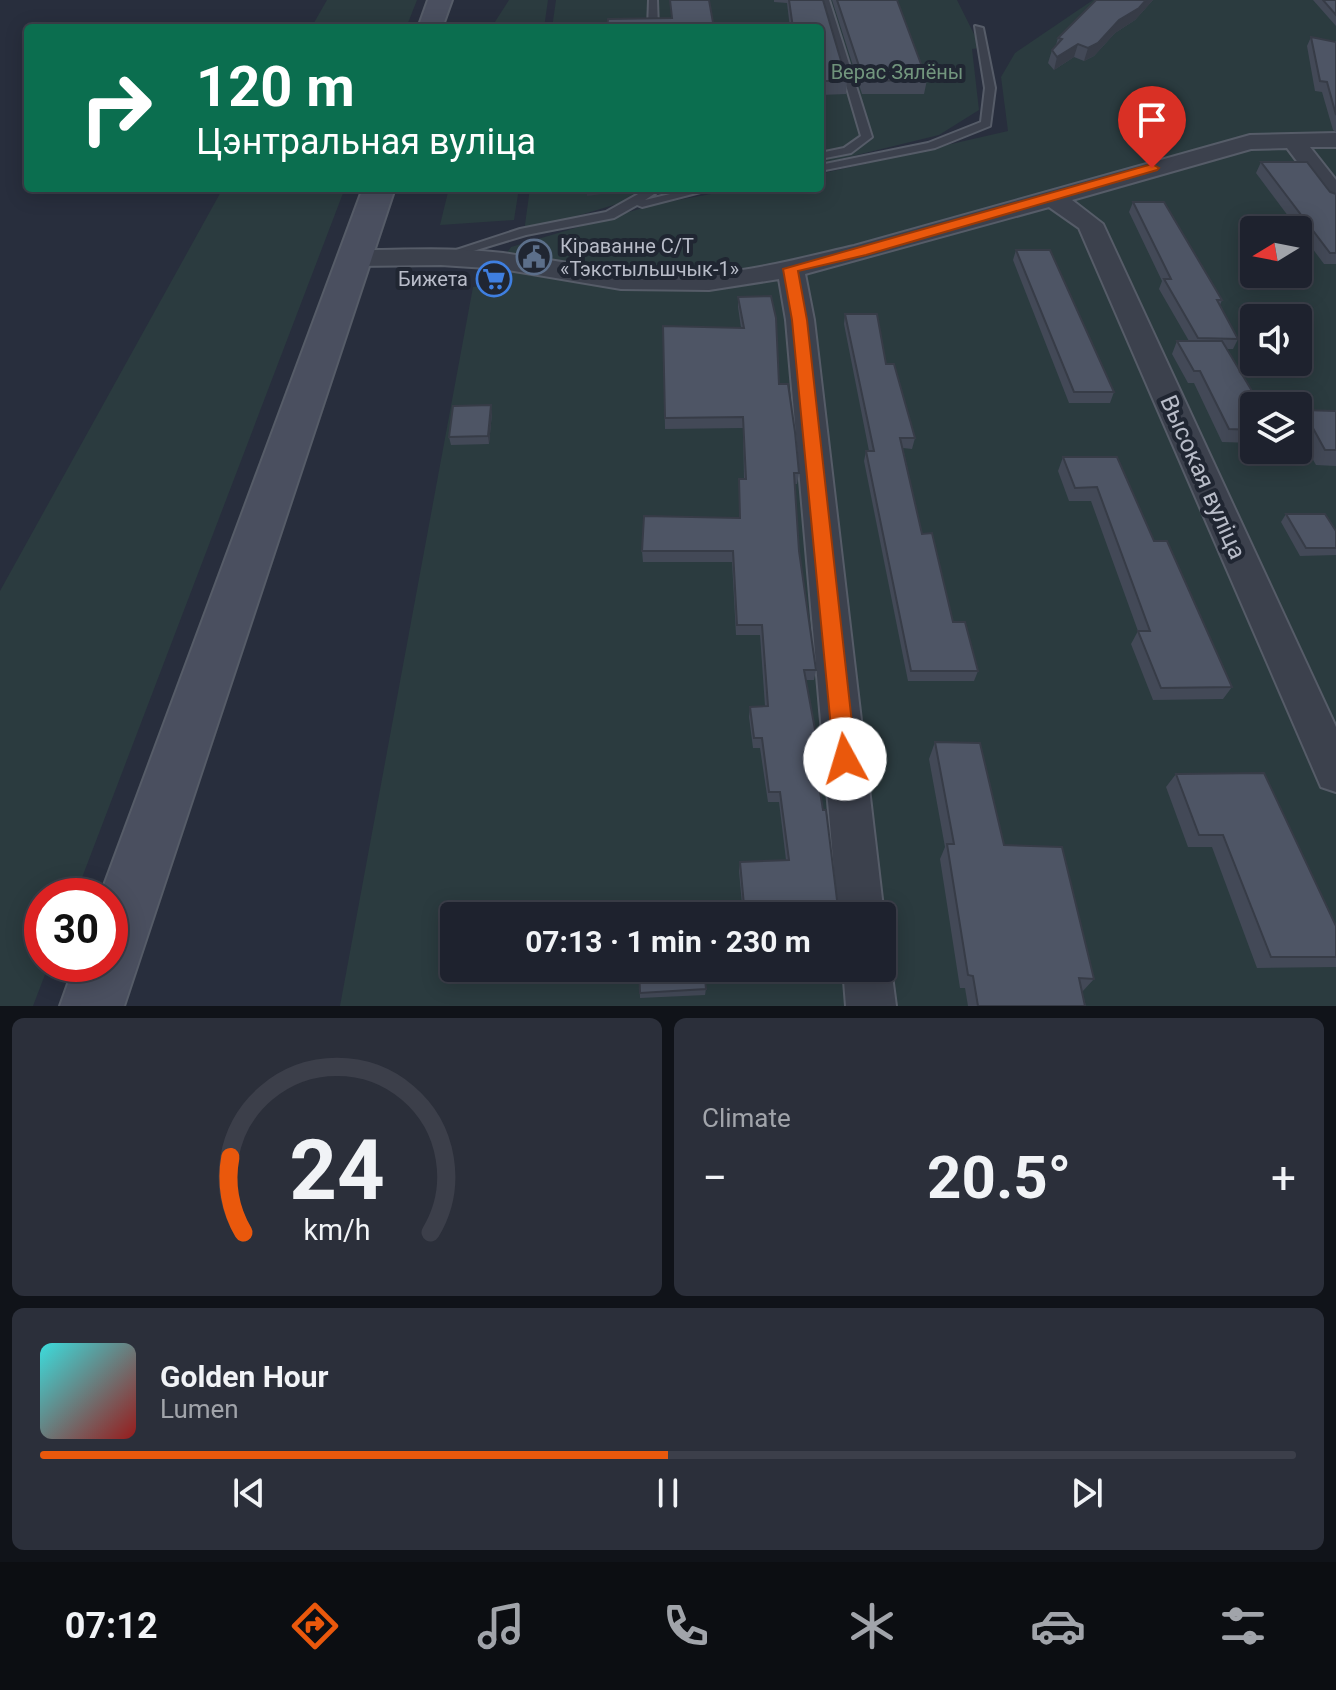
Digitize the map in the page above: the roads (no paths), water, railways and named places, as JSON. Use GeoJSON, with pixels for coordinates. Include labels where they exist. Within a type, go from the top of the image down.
{"type":"FeatureCollection","features":[{"type":"Feature","properties":{"kind":"main road"},"geometry":{"type":"LineString","coordinates":[[431,24],[440,0]]}},
{"type":"Feature","properties":{"kind":"main road"},"geometry":{"type":"LineString","coordinates":[[128,902],[378,192]]}},
{"type":"Feature","properties":{"kind":"main road"},"geometry":{"type":"LineString","coordinates":[[92,1006],[100,982]]}},
{"type":"Feature","properties":{"kind":"street"},"geometry":{"type":"LineString","coordinates":[[356,258],[441,257],[502,261],[621,281],[709,282],[791,269],[861,252],[1250,142],[1336,140]]}},
{"type":"Feature","properties":{"kind":"street"},"geometry":{"type":"LineString","coordinates":[[1293,141],[1336,196]]}},
{"type":"Feature","properties":{"kind":"street","name":"Высокая вуліца"},"geometry":{"type":"LineString","coordinates":[[1051,197],[1090,224],[1336,773]]}},
{"type":"Feature","properties":{"kind":"street"},"geometry":{"type":"LineString","coordinates":[[791,269],[800,320],[860,902]]}},
{"type":"Feature","properties":{"kind":"street"},"geometry":{"type":"LineString","coordinates":[[868,982],[871,1006]]}},
{"type":"Feature","properties":{"kind":"lane"},"geometry":{"type":"LineString","coordinates":[[653,0],[653,24]]}},
{"type":"Feature","properties":{"kind":"lane"},"geometry":{"type":"LineString","coordinates":[[824,155],[857,147],[867,137],[825,0]]}},
{"type":"Feature","properties":{"kind":"lane"},"geometry":{"type":"LineString","coordinates":[[824,167],[931,146],[986,124],[990,88],[978,28]]}},
{"type":"Feature","properties":{"kind":"lane"},"geometry":{"type":"LineString","coordinates":[[610,215],[650,192]]}},
{"type":"Feature","properties":{"kind":"lane"},"geometry":{"type":"LineString","coordinates":[[441,257],[524,232],[610,215],[687,192]]}},
{"type":"Feature","properties":{"kind":"place","name":"Кіраванне С/Т «Тэкстыльшчык-1»"},"geometry":{"type":"Point","coordinates":[534,257]}},
{"type":"Feature","properties":{"kind":"place","name":"Бижета"},"geometry":{"type":"Point","coordinates":[494,279]}},
{"type":"Feature","properties":{"kind":"park label","name":"Верас Зялёны"},"geometry":{"type":"Point","coordinates":[897,72]}}]}
